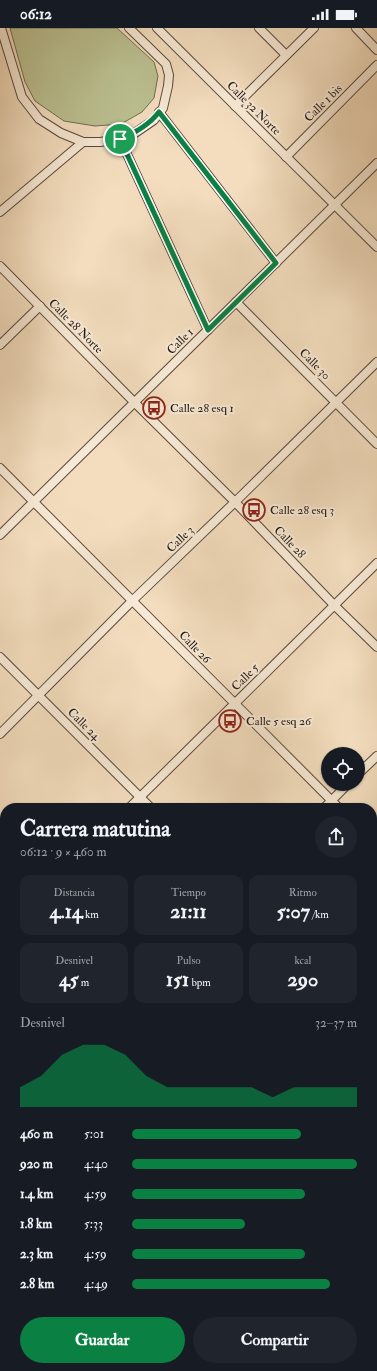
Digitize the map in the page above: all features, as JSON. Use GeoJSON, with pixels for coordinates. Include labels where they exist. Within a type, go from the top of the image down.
{"type":"FeatureCollection","features":[{"type":"Feature","properties":{"kind":"street"},"geometry":{"type":"LineString","coordinates":[[1,28],[22,97],[39,119],[61,133],[84,142],[100,142],[120,139],[135,132],[154,120],[163,108],[169,75],[166,64],[129,28]]}},
{"type":"Feature","properties":{"kind":"street","name":"Calle 32 Norte"},"geometry":{"type":"LineString","coordinates":[[157,28],[377,247]]}},
{"type":"Feature","properties":{"kind":"street"},"geometry":{"type":"LineString","coordinates":[[259,28],[286,55]]}},
{"type":"Feature","properties":{"kind":"street"},"geometry":{"type":"LineString","coordinates":[[235,106],[314,28]]}},
{"type":"Feature","properties":{"kind":"street"},"geometry":{"type":"LineString","coordinates":[[356,28],[377,50]]}},
{"type":"Feature","properties":{"kind":"street","name":"Calle 1 bis"},"geometry":{"type":"LineString","coordinates":[[286,157],[377,66]]}},
{"type":"Feature","properties":{"kind":"street"},"geometry":{"type":"LineString","coordinates":[[159,112],[276,263]]}},
{"type":"Feature","properties":{"kind":"street"},"geometry":{"type":"LineString","coordinates":[[120,139],[208,330]]}},
{"type":"Feature","properties":{"kind":"street"},"geometry":{"type":"LineString","coordinates":[[0,212],[84,142]]}},
{"type":"Feature","properties":{"kind":"street","name":"Calle 1"},"geometry":{"type":"LineString","coordinates":[[0,535],[377,163]]}},
{"type":"Feature","properties":{"kind":"street","name":"Calle 28 Norte"},"geometry":{"type":"LineString","coordinates":[[0,266],[135,403]]}},
{"type":"Feature","properties":{"kind":"street","name":"Calle 30"},"geometry":{"type":"LineString","coordinates":[[236,302],[377,444]]}},
{"type":"Feature","properties":{"kind":"street"},"geometry":{"type":"LineString","coordinates":[[0,345],[40,306]]}},
{"type":"Feature","properties":{"kind":"street","name":"Calle 3"},"geometry":{"type":"LineString","coordinates":[[0,734],[133,600],[377,362]]}},
{"type":"Feature","properties":{"kind":"street","name":"Calle 28"},"geometry":{"type":"LineString","coordinates":[[135,403],[235,502],[334,605],[377,647]]}},
{"type":"Feature","properties":{"kind":"street","name":"Calle 26"},"geometry":{"type":"LineString","coordinates":[[0,468],[133,600],[234,704],[335,803]]}},
{"type":"Feature","properties":{"kind":"street","name":"Calle 5"},"geometry":{"type":"LineString","coordinates":[[134,803],[377,562]]}},
{"type":"Feature","properties":{"kind":"street","name":"Calle 24"},"geometry":{"type":"LineString","coordinates":[[0,657],[146,803]]}},
{"type":"Feature","properties":{"kind":"street"},"geometry":{"type":"LineString","coordinates":[[365,767],[377,756]]}},
{"type":"Feature","properties":{"kind":"street"},"geometry":{"type":"LineString","coordinates":[[329,803],[341,791]]}},
{"type":"Feature","properties":{"kind":"green space"},"geometry":{"type":"Polygon","coordinates":[[[10,28],[117,28],[154,62],[158,76],[154,98],[142,112],[121,124],[95,126],[64,121],[35,101],[25,82],[10,28]]]}},
{"type":"Feature","properties":{"kind":"place","name":"Calle 28 esq 1"},"geometry":{"type":"Point","coordinates":[154,408]}},
{"type":"Feature","properties":{"kind":"place","name":"Calle 28 esq 3"},"geometry":{"type":"Point","coordinates":[254,510]}},
{"type":"Feature","properties":{"kind":"place","name":"Calle 5 esq 26"},"geometry":{"type":"Point","coordinates":[230,721]}},
{"type":"Feature","properties":{"kind":"route"},"geometry":{"type":"LineString","coordinates":[[159,112],[276,263],[208,330],[186,282],[120,139],[135,132],[154,120],[159,112]]}}]}
